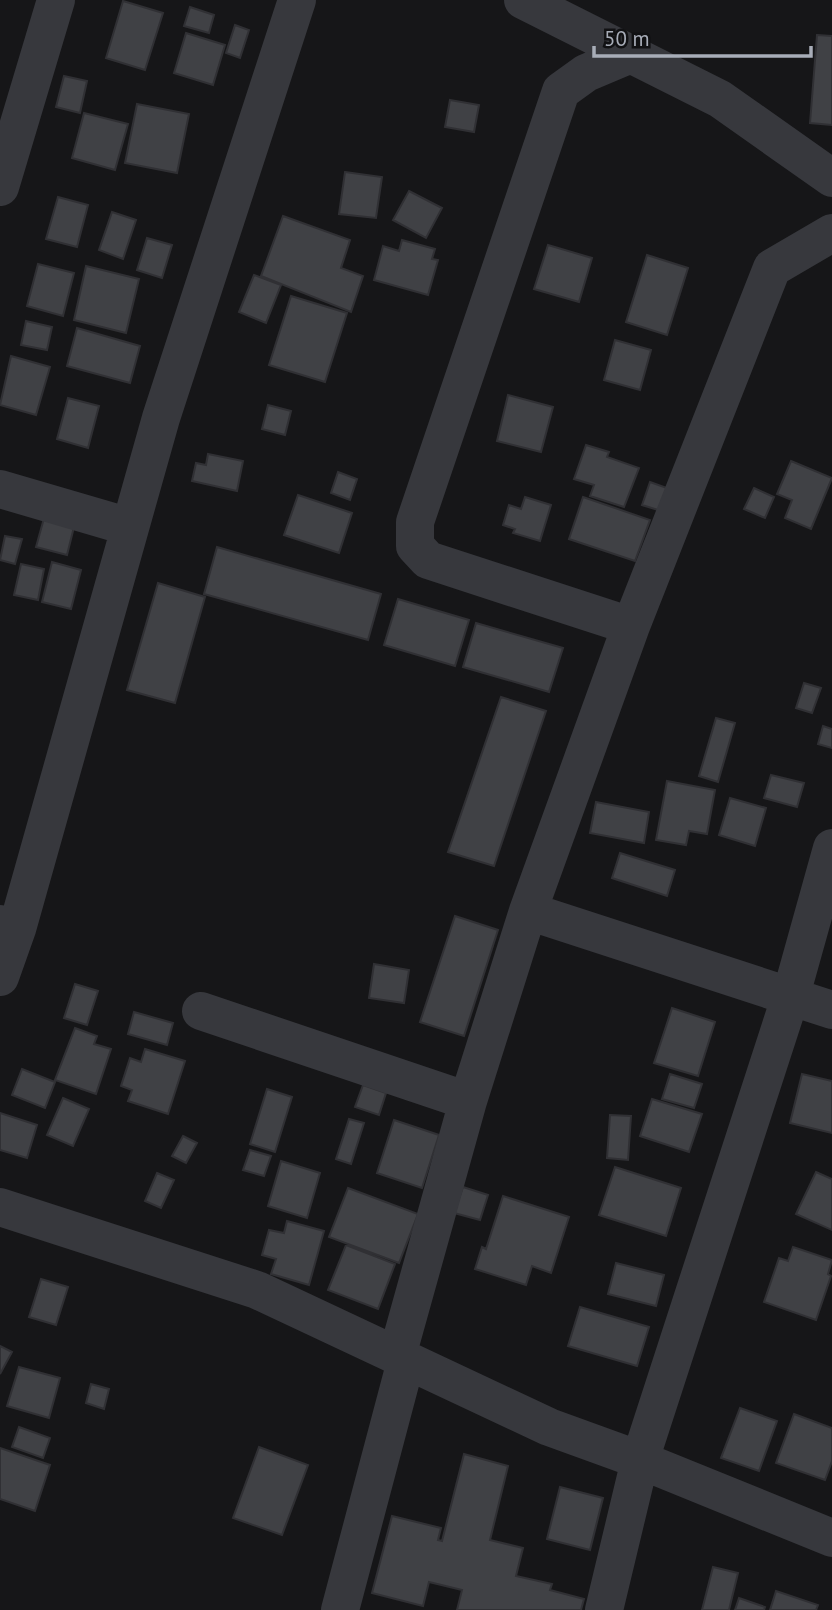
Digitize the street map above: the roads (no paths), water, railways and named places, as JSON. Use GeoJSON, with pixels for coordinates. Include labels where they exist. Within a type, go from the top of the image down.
{"type":"FeatureCollection","features":[{"type":"Feature","properties":{"kind":"street"},"geometry":{"type":"LineString","coordinates":[[1,183],[55,0]]}},
{"type":"Feature","properties":{"kind":"street"},"geometry":{"type":"LineString","coordinates":[[0,977],[8,926],[161,418],[297,0]]}},
{"type":"Feature","properties":{"kind":"street"},"geometry":{"type":"LineString","coordinates":[[523,0],[719,99],[832,178]]}},
{"type":"Feature","properties":{"kind":"street"},"geometry":{"type":"LineString","coordinates":[[631,54],[586,73],[561,91],[415,522],[415,546],[428,560],[631,626]]}},
{"type":"Feature","properties":{"kind":"street"},"geometry":{"type":"LineString","coordinates":[[340,1610],[468,1101],[528,911],[631,626],[772,268],[832,233]]}},
{"type":"Feature","properties":{"kind":"street"},"geometry":{"type":"LineString","coordinates":[[0,489],[130,527]]}},
{"type":"Feature","properties":{"kind":"street"},"geometry":{"type":"LineString","coordinates":[[604,1610],[639,1460],[791,995],[832,848]]}},
{"type":"Feature","properties":{"kind":"street"},"geometry":{"type":"LineString","coordinates":[[528,911],[832,1010]]}},
{"type":"Feature","properties":{"kind":"street"},"geometry":{"type":"LineString","coordinates":[[201,1011],[468,1101]]}},
{"type":"Feature","properties":{"kind":"street"},"geometry":{"type":"LineString","coordinates":[[0,1208],[257,1290],[548,1427],[639,1460],[832,1538]]}}]}
